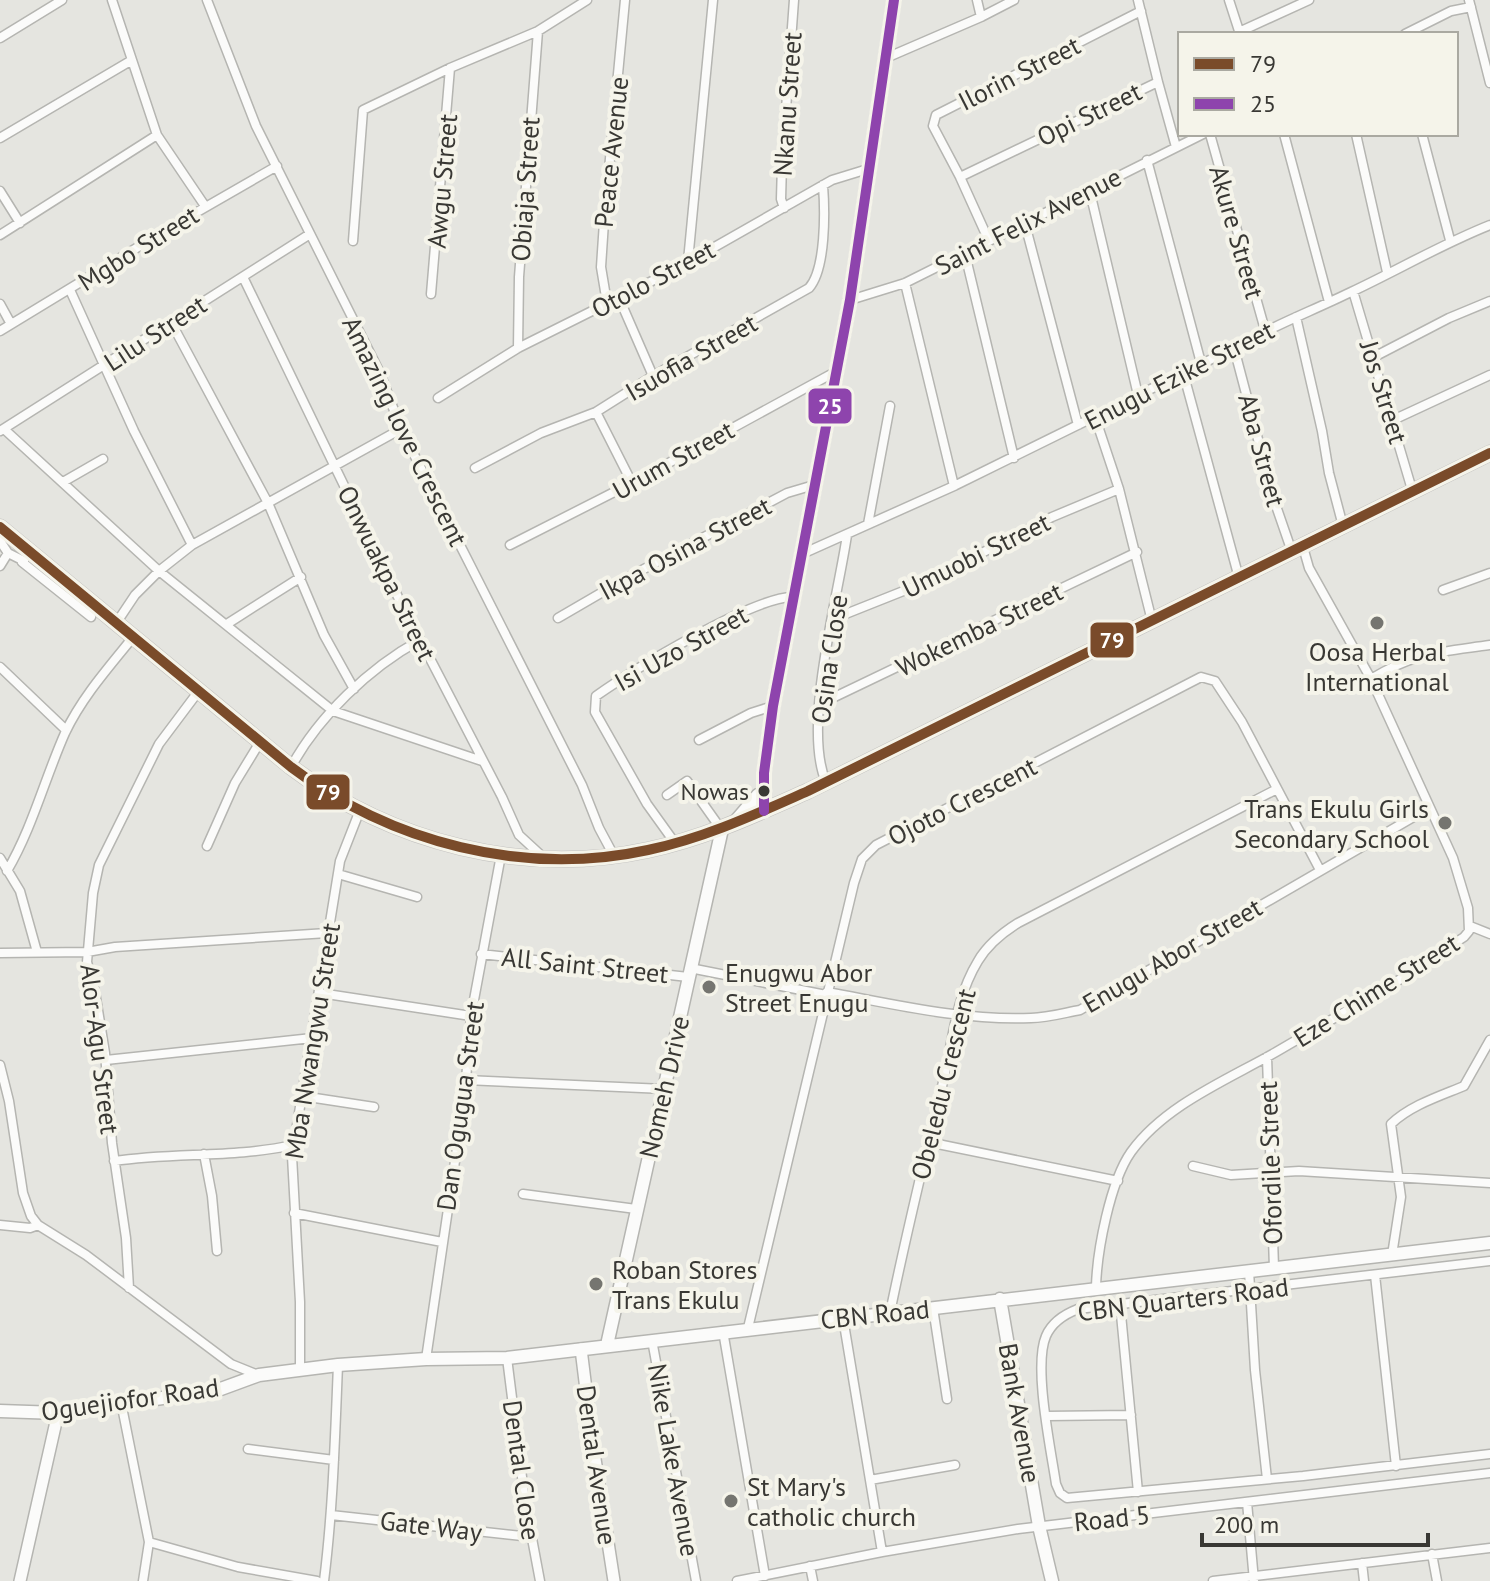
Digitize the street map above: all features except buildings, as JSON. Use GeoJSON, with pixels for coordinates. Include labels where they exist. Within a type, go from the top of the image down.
{"type":"FeatureCollection","features":[{"type":"Feature","properties":{"kind":"main road"},"geometry":{"type":"LineString","coordinates":[[760,812],[773,706],[792,597],[850,300],[894,0]]}},
{"type":"Feature","properties":{"kind":"main road"},"geometry":{"type":"LineString","coordinates":[[0,527],[29,559],[117,622],[198,692],[329,794],[393,826],[432,839],[501,855],[545,859],[614,856],[675,843],[727,827],[785,801],[1490,453]]}},
{"type":"Feature","properties":{"kind":"main road"},"geometry":{"type":"LineString","coordinates":[[761,792],[785,801]]}},
{"type":"Feature","properties":{"kind":"main road"},"geometry":{"type":"LineString","coordinates":[[727,827],[761,792]]}},
{"type":"Feature","properties":{"kind":"main road","name":"Nomeh Drive"},"geometry":{"type":"LineString","coordinates":[[607,1345],[689,972],[727,827]]}},
{"type":"Feature","properties":{"kind":"main road","name":"CBN Road"},"geometry":{"type":"LineString","coordinates":[[259,1375],[338,1365],[507,1358],[1490,1243]]}},
{"type":"Feature","properties":{"kind":"main road","name":"Bank Avenue"},"geometry":{"type":"LineString","coordinates":[[1000,1299],[1039,1526],[1052,1581]]}},
{"type":"Feature","properties":{"kind":"main road","name":"Oguejiofor Road"},"geometry":{"type":"LineString","coordinates":[[0,1411],[58,1413],[218,1390],[259,1375]]}},
{"type":"Feature","properties":{"kind":"street"},"geometry":{"type":"LineString","coordinates":[[0,38],[62,0]]}},
{"type":"Feature","properties":{"kind":"street"},"geometry":{"type":"LineString","coordinates":[[112,0],[157,135],[205,206]]}},
{"type":"Feature","properties":{"kind":"street","name":"Amazing love Crescent"},"geometry":{"type":"LineString","coordinates":[[207,0],[253,118],[380,373],[401,429],[582,785],[614,856]]}},
{"type":"Feature","properties":{"kind":"street"},"geometry":{"type":"LineString","coordinates":[[353,241],[363,110],[450,68],[538,31],[587,0]]}},
{"type":"Feature","properties":{"kind":"street","name":"Peace Avenue"},"geometry":{"type":"LineString","coordinates":[[607,303],[601,267],[625,0]]}},
{"type":"Feature","properties":{"kind":"street"},"geometry":{"type":"LineString","coordinates":[[688,261],[713,0]]}},
{"type":"Feature","properties":{"kind":"street","name":"Nkanu Street"},"geometry":{"type":"LineString","coordinates":[[784,208],[781,199],[782,164],[794,0]]}},
{"type":"Feature","properties":{"kind":"street"},"geometry":{"type":"LineString","coordinates":[[977,0],[981,17]]}},
{"type":"Feature","properties":{"kind":"street"},"geometry":{"type":"LineString","coordinates":[[886,58],[1014,0]]}},
{"type":"Feature","properties":{"kind":"street"},"geometry":{"type":"LineString","coordinates":[[1138,0],[1158,82]]}},
{"type":"Feature","properties":{"kind":"street"},"geometry":{"type":"LineString","coordinates":[[1229,0],[1239,32]]}},
{"type":"Feature","properties":{"kind":"street"},"geometry":{"type":"LineString","coordinates":[[1241,32],[1309,0]]}},
{"type":"Feature","properties":{"kind":"street"},"geometry":{"type":"LineString","coordinates":[[1409,32],[1470,3],[1490,83]]}},
{"type":"Feature","properties":{"kind":"street","name":"Ilorin Street"},"geometry":{"type":"LineString","coordinates":[[989,241],[933,126],[936,115],[1141,11]]}},
{"type":"Feature","properties":{"kind":"street","name":"Obiaja Street"},"geometry":{"type":"LineString","coordinates":[[518,348],[519,277],[538,31]]}},
{"type":"Feature","properties":{"kind":"street"},"geometry":{"type":"LineString","coordinates":[[0,138],[132,60]]}},
{"type":"Feature","properties":{"kind":"street","name":"Awgu Street"},"geometry":{"type":"LineString","coordinates":[[431,294],[450,68]]}},
{"type":"Feature","properties":{"kind":"street","name":"Opi Street"},"geometry":{"type":"LineString","coordinates":[[960,177],[1158,82],[1176,147]]}},
{"type":"Feature","properties":{"kind":"street"},"geometry":{"type":"LineString","coordinates":[[0,235],[157,135]]}},
{"type":"Feature","properties":{"kind":"street","name":"Saint Felix Avenue"},"geometry":{"type":"LineString","coordinates":[[850,300],[905,283],[1199,136]]}},
{"type":"Feature","properties":{"kind":"street","name":"Akure Street"},"geometry":{"type":"LineString","coordinates":[[1211,136],[1265,330]]}},
{"type":"Feature","properties":{"kind":"street"},"geometry":{"type":"LineString","coordinates":[[1285,136],[1329,302]]}},
{"type":"Feature","properties":{"kind":"street"},"geometry":{"type":"LineString","coordinates":[[1356,136],[1387,272]]}},
{"type":"Feature","properties":{"kind":"street"},"geometry":{"type":"LineString","coordinates":[[1423,136],[1450,240]]}},
{"type":"Feature","properties":{"kind":"street"},"geometry":{"type":"LineString","coordinates":[[1147,160],[1201,363]]}},
{"type":"Feature","properties":{"kind":"street","name":"Mgbo Street"},"geometry":{"type":"LineString","coordinates":[[0,331],[205,206],[277,166]]}},
{"type":"Feature","properties":{"kind":"street","name":"Otolo Street"},"geometry":{"type":"LineString","coordinates":[[438,398],[518,348],[619,298],[823,185],[871,168]]}},
{"type":"Feature","properties":{"kind":"street","name":"Isuofia Street"},"geometry":{"type":"LineString","coordinates":[[475,468],[541,433],[596,412],[813,284],[820,258],[823,185]]}},
{"type":"Feature","properties":{"kind":"street"},"geometry":{"type":"LineString","coordinates":[[0,191],[20,223]]}},
{"type":"Feature","properties":{"kind":"street"},"geometry":{"type":"LineString","coordinates":[[1090,192],[1138,395]]}},
{"type":"Feature","properties":{"kind":"street"},"geometry":{"type":"LineString","coordinates":[[1025,224],[1078,425]]}},
{"type":"Feature","properties":{"kind":"street","name":"Enugu Ezike Street"},"geometry":{"type":"LineString","coordinates":[[802,554],[1014,458],[1265,330],[1353,291],[1450,240],[1490,225]]}},
{"type":"Feature","properties":{"kind":"street","name":"Lilu Street"},"geometry":{"type":"LineString","coordinates":[[2,431],[310,234]]}},
{"type":"Feature","properties":{"kind":"street"},"geometry":{"type":"LineString","coordinates":[[965,254],[1014,458]]}},
{"type":"Feature","properties":{"kind":"street","name":"Onwuakpa Street"},"geometry":{"type":"LineString","coordinates":[[243,277],[519,835],[545,859]]}},
{"type":"Feature","properties":{"kind":"street"},"geometry":{"type":"LineString","coordinates":[[905,283],[954,486]]}},
{"type":"Feature","properties":{"kind":"street"},"geometry":{"type":"LineString","coordinates":[[70,290],[192,545]]}},
{"type":"Feature","properties":{"kind":"street","name":"Jos Street"},"geometry":{"type":"LineString","coordinates":[[1353,291],[1413,493]]}},
{"type":"Feature","properties":{"kind":"street"},"geometry":{"type":"LineString","coordinates":[[619,298],[653,376]]}},
{"type":"Feature","properties":{"kind":"street"},"geometry":{"type":"LineString","coordinates":[[1372,358],[1449,318],[1490,301]]}},
{"type":"Feature","properties":{"kind":"street"},"geometry":{"type":"LineString","coordinates":[[0,304],[11,324]]}},
{"type":"Feature","properties":{"kind":"street"},"geometry":{"type":"LineString","coordinates":[[1296,317],[1343,526]]}},
{"type":"Feature","properties":{"kind":"street"},"geometry":{"type":"LineString","coordinates":[[172,324],[268,503],[324,635],[354,689]]}},
{"type":"Feature","properties":{"kind":"street","name":"Aba Street"},"geometry":{"type":"LineString","coordinates":[[1234,348],[1274,500],[1297,549]]}},
{"type":"Feature","properties":{"kind":"street","name":"Urum Street"},"geometry":{"type":"LineString","coordinates":[[510,545],[632,483],[835,372]]}},
{"type":"Feature","properties":{"kind":"street"},"geometry":{"type":"LineString","coordinates":[[1183,372],[1239,578]]}},
{"type":"Feature","properties":{"kind":"street"},"geometry":{"type":"LineString","coordinates":[[1393,420],[1490,375]]}},
{"type":"Feature","properties":{"kind":"street"},"geometry":{"type":"LineString","coordinates":[[868,524],[890,406]]}},
{"type":"Feature","properties":{"kind":"street"},"geometry":{"type":"LineString","coordinates":[[596,412],[632,483]]}},
{"type":"Feature","properties":{"kind":"street"},"geometry":{"type":"LineString","coordinates":[[1095,417],[1137,552],[1152,621]]}},
{"type":"Feature","properties":{"kind":"street"},"geometry":{"type":"LineString","coordinates":[[117,622],[135,595],[192,545],[401,429]]}},
{"type":"Feature","properties":{"kind":"street"},"geometry":{"type":"LineString","coordinates":[[2,431],[63,482],[159,571],[333,711],[482,761]]}},
{"type":"Feature","properties":{"kind":"street"},"geometry":{"type":"LineString","coordinates":[[63,482],[103,459]]}},
{"type":"Feature","properties":{"kind":"street","name":"Ikpa Osina Street"},"geometry":{"type":"LineString","coordinates":[[558,618],[787,493],[814,485]]}},
{"type":"Feature","properties":{"kind":"street","name":"Umuobi Street"},"geometry":{"type":"LineString","coordinates":[[833,619],[921,584],[1052,517],[1119,489]]}},
{"type":"Feature","properties":{"kind":"street","name":"Osina Close"},"geometry":{"type":"LineString","coordinates":[[826,782],[820,769],[817,727],[847,535]]}},
{"type":"Feature","properties":{"kind":"street"},"geometry":{"type":"LineString","coordinates":[[0,541],[8,553],[29,559],[91,617]]}},
{"type":"Feature","properties":{"kind":"street","name":"Eze Chime Street"},"geometry":{"type":"LineString","coordinates":[[1096,1287],[1102,1238],[1118,1181],[1131,1153],[1154,1128],[1189,1102],[1414,971],[1472,930],[1459,876],[1371,679],[1297,549]]}},
{"type":"Feature","properties":{"kind":"street","name":"Wokemba Street"},"geometry":{"type":"LineString","coordinates":[[820,704],[1137,552]]}},
{"type":"Feature","properties":{"kind":"street"},"geometry":{"type":"LineString","coordinates":[[0,566],[8,553]]}},
{"type":"Feature","properties":{"kind":"street"},"geometry":{"type":"LineString","coordinates":[[1443,590],[1490,573]]}},
{"type":"Feature","properties":{"kind":"street"},"geometry":{"type":"LineString","coordinates":[[227,624],[301,577]]}},
{"type":"Feature","properties":{"kind":"street","name":"Isi Uzo Street"},"geometry":{"type":"LineString","coordinates":[[675,843],[647,804],[595,712],[596,696],[726,621],[772,599],[792,597]]}},
{"type":"Feature","properties":{"kind":"street"},"geometry":{"type":"LineString","coordinates":[[7,871],[66,730],[87,696],[134,636]]}},
{"type":"Feature","properties":{"kind":"street"},"geometry":{"type":"LineString","coordinates":[[291,767],[303,744],[354,689],[387,661],[420,640]]}},
{"type":"Feature","properties":{"kind":"street"},"geometry":{"type":"LineString","coordinates":[[1371,679],[1403,662],[1437,651],[1490,645]]}},
{"type":"Feature","properties":{"kind":"street"},"geometry":{"type":"LineString","coordinates":[[0,667],[66,730]]}},
{"type":"Feature","properties":{"kind":"street","name":"Ojoto Crescent"},"geometry":{"type":"LineString","coordinates":[[748,1328],[854,883],[859,864],[869,851],[920,821],[1037,764],[1194,680],[1207,678],[1220,687],[1242,722],[1320,870]]}},
{"type":"Feature","properties":{"kind":"street","name":"Alor-Agu Street"},"geometry":{"type":"LineString","coordinates":[[129,1288],[106,1060],[87,952],[93,893],[99,865],[159,744],[198,692]]}},
{"type":"Feature","properties":{"kind":"street"},"geometry":{"type":"LineString","coordinates":[[699,740],[751,713],[773,706]]}},
{"type":"Feature","properties":{"kind":"street"},"geometry":{"type":"LineString","coordinates":[[207,846],[235,783],[260,742]]}},
{"type":"Feature","properties":{"kind":"street"},"geometry":{"type":"LineString","coordinates":[[667,795],[687,781],[727,827]]}},
{"type":"Feature","properties":{"kind":"street","name":"Obeledu Crescent"},"geometry":{"type":"LineString","coordinates":[[890,1313],[956,1013],[977,962],[1005,932],[1277,789]]}},
{"type":"Feature","properties":{"kind":"street","name":"Enugu Abor Street"},"geometry":{"type":"LineString","coordinates":[[827,994],[956,1013],[1034,1018],[1083,1009],[1429,808]]}},
{"type":"Feature","properties":{"kind":"street","name":"Mba Nwangwu Street"},"geometry":{"type":"LineString","coordinates":[[300,1371],[293,1145],[340,861],[360,810]]}},
{"type":"Feature","properties":{"kind":"street","name":"Dan Ogugua Street"},"geometry":{"type":"LineString","coordinates":[[426,1359],[466,1080],[471,1016],[501,855]]}},
{"type":"Feature","properties":{"kind":"street"},"geometry":{"type":"LineString","coordinates":[[0,858],[20,891],[37,952]]}},
{"type":"Feature","properties":{"kind":"street"},"geometry":{"type":"LineString","coordinates":[[338,874],[417,897]]}},
{"type":"Feature","properties":{"kind":"street"},"geometry":{"type":"LineString","coordinates":[[1472,930],[1490,934]]}},
{"type":"Feature","properties":{"kind":"street"},"geometry":{"type":"LineString","coordinates":[[0,953],[87,952],[115,947],[327,933]]}},
{"type":"Feature","properties":{"kind":"street","name":"All Saint Street"},"geometry":{"type":"LineString","coordinates":[[481,954],[689,972],[827,994]]}},
{"type":"Feature","properties":{"kind":"street"},"geometry":{"type":"LineString","coordinates":[[320,993],[471,1016]]}},
{"type":"Feature","properties":{"kind":"street"},"geometry":{"type":"LineString","coordinates":[[106,1060],[312,1038]]}},
{"type":"Feature","properties":{"kind":"street"},"geometry":{"type":"LineString","coordinates":[[1392,1255],[1401,1203],[1391,1124],[1438,1095],[1464,1086],[1490,1040]]}},
{"type":"Feature","properties":{"kind":"street","name":"Ofordile Street"},"geometry":{"type":"LineString","coordinates":[[1267,1057],[1274,1268]]}},
{"type":"Feature","properties":{"kind":"street"},"geometry":{"type":"LineString","coordinates":[[0,1065],[8,1093],[23,1193],[31,1216],[38,1225],[86,1255],[231,1364],[259,1375]]}},
{"type":"Feature","properties":{"kind":"street"},"geometry":{"type":"LineString","coordinates":[[466,1080],[664,1089]]}},
{"type":"Feature","properties":{"kind":"street"},"geometry":{"type":"LineString","coordinates":[[302,1096],[374,1107]]}},
{"type":"Feature","properties":{"kind":"street"},"geometry":{"type":"LineString","coordinates":[[928,1142],[1118,1181]]}},
{"type":"Feature","properties":{"kind":"street"},"geometry":{"type":"LineString","coordinates":[[114,1161],[238,1153],[293,1145]]}},
{"type":"Feature","properties":{"kind":"street"},"geometry":{"type":"LineString","coordinates":[[204,1154],[217,1251]]}},
{"type":"Feature","properties":{"kind":"street"},"geometry":{"type":"LineString","coordinates":[[1193,1166],[1231,1175],[1318,1171],[1490,1183]]}},
{"type":"Feature","properties":{"kind":"street"},"geometry":{"type":"LineString","coordinates":[[523,1194],[636,1209]]}},
{"type":"Feature","properties":{"kind":"street"},"geometry":{"type":"LineString","coordinates":[[294,1213],[442,1242]]}},
{"type":"Feature","properties":{"kind":"street"},"geometry":{"type":"LineString","coordinates":[[0,1225],[30,1228],[38,1225]]}},
{"type":"Feature","properties":{"kind":"street","name":"CBN Quarters Road"},"geometry":{"type":"LineString","coordinates":[[1490,1261],[1078,1309],[1066,1314],[1046,1335],[1042,1365],[1056,1484],[1063,1496],[1071,1499],[1490,1454]]}},
{"type":"Feature","properties":{"kind":"street"},"geometry":{"type":"LineString","coordinates":[[1249,1271],[1255,1370],[1267,1479]]}},
{"type":"Feature","properties":{"kind":"street"},"geometry":{"type":"LineString","coordinates":[[1375,1275],[1396,1466]]}},
{"type":"Feature","properties":{"kind":"street"},"geometry":{"type":"LineString","coordinates":[[1120,1304],[1138,1492]]}},
{"type":"Feature","properties":{"kind":"street"},"geometry":{"type":"LineString","coordinates":[[933,1308],[947,1399]]}},
{"type":"Feature","properties":{"kind":"street"},"geometry":{"type":"LineString","coordinates":[[843,1318],[882,1552]]}},
{"type":"Feature","properties":{"kind":"street"},"geometry":{"type":"LineString","coordinates":[[723,1331],[765,1576]]}},
{"type":"Feature","properties":{"kind":"street","name":"Nike Lake Avenue"},"geometry":{"type":"LineString","coordinates":[[652,1340],[696,1581]]}},
{"type":"Feature","properties":{"kind":"street","name":"Dental Avenue"},"geometry":{"type":"LineString","coordinates":[[581,1349],[614,1581]]}},
{"type":"Feature","properties":{"kind":"street","name":"Dental Close"},"geometry":{"type":"LineString","coordinates":[[507,1358],[531,1537],[540,1581]]}},
{"type":"Feature","properties":{"kind":"street"},"geometry":{"type":"LineString","coordinates":[[324,1581],[331,1515],[338,1365]]}},
{"type":"Feature","properties":{"kind":"street"},"geometry":{"type":"LineString","coordinates":[[121,1402],[149,1542],[143,1581]]}},
{"type":"Feature","properties":{"kind":"street"},"geometry":{"type":"LineString","coordinates":[[20,1581],[58,1413]]}},
{"type":"Feature","properties":{"kind":"street"},"geometry":{"type":"LineString","coordinates":[[1047,1416],[1131,1415]]}},
{"type":"Feature","properties":{"kind":"street"},"geometry":{"type":"LineString","coordinates":[[248,1449],[334,1460]]}},
{"type":"Feature","properties":{"kind":"street"},"geometry":{"type":"LineString","coordinates":[[870,1480],[955,1465]]}},
{"type":"Feature","properties":{"kind":"street","name":"Road 5"},"geometry":{"type":"LineString","coordinates":[[737,1581],[882,1552],[1039,1526],[1490,1473]]}},
{"type":"Feature","properties":{"kind":"street"},"geometry":{"type":"LineString","coordinates":[[1247,1502],[1254,1578]]}},
{"type":"Feature","properties":{"kind":"street","name":"Gate Way"},"geometry":{"type":"LineString","coordinates":[[331,1515],[531,1537]]}},
{"type":"Feature","properties":{"kind":"street"},"geometry":{"type":"LineString","coordinates":[[149,1542],[238,1567],[317,1581]]}},
{"type":"Feature","properties":{"kind":"street"},"geometry":{"type":"LineString","coordinates":[[1213,1581],[1490,1548]]}},
{"type":"Feature","properties":{"kind":"street"},"geometry":{"type":"LineString","coordinates":[[1432,1554],[1437,1581]]}},
{"type":"Feature","properties":{"kind":"street"},"geometry":{"type":"LineString","coordinates":[[1362,1563],[1364,1581]]}},
{"type":"Feature","properties":{"kind":"street"},"geometry":{"type":"LineString","coordinates":[[810,1566],[813,1581]]}},
{"type":"Feature","properties":{"kind":"transit line","name":"25"},"geometry":{"type":"LineString","coordinates":[[764,811],[764,773],[773,706],[850,300],[894,0]]}},
{"type":"Feature","properties":{"kind":"transit line","name":"79"},"geometry":{"type":"LineString","coordinates":[[0,527],[291,767],[330,793],[372,816],[415,834],[460,847],[507,856],[554,859],[601,857],[648,850],[690,839],[808,791],[1490,453]]}},
{"type":"Feature","properties":{"kind":"place","name":"Oosa Herbal International"},"geometry":{"type":"Point","coordinates":[1377,623]}},
{"type":"Feature","properties":{"kind":"place","name":"Nowas"},"geometry":{"type":"Point","coordinates":[764,791]}},
{"type":"Feature","properties":{"kind":"place","name":"Trans Ekulu Girls Secondary School"},"geometry":{"type":"Point","coordinates":[1445,823]}},
{"type":"Feature","properties":{"kind":"place","name":"Enugwu Abor Street Enugu"},"geometry":{"type":"Point","coordinates":[709,987]}},
{"type":"Feature","properties":{"kind":"place","name":"Roban Stores Trans Ekulu"},"geometry":{"type":"Point","coordinates":[596,1284]}},
{"type":"Feature","properties":{"kind":"place","name":"St Mary's catholic church"},"geometry":{"type":"Point","coordinates":[731,1501]}}]}
